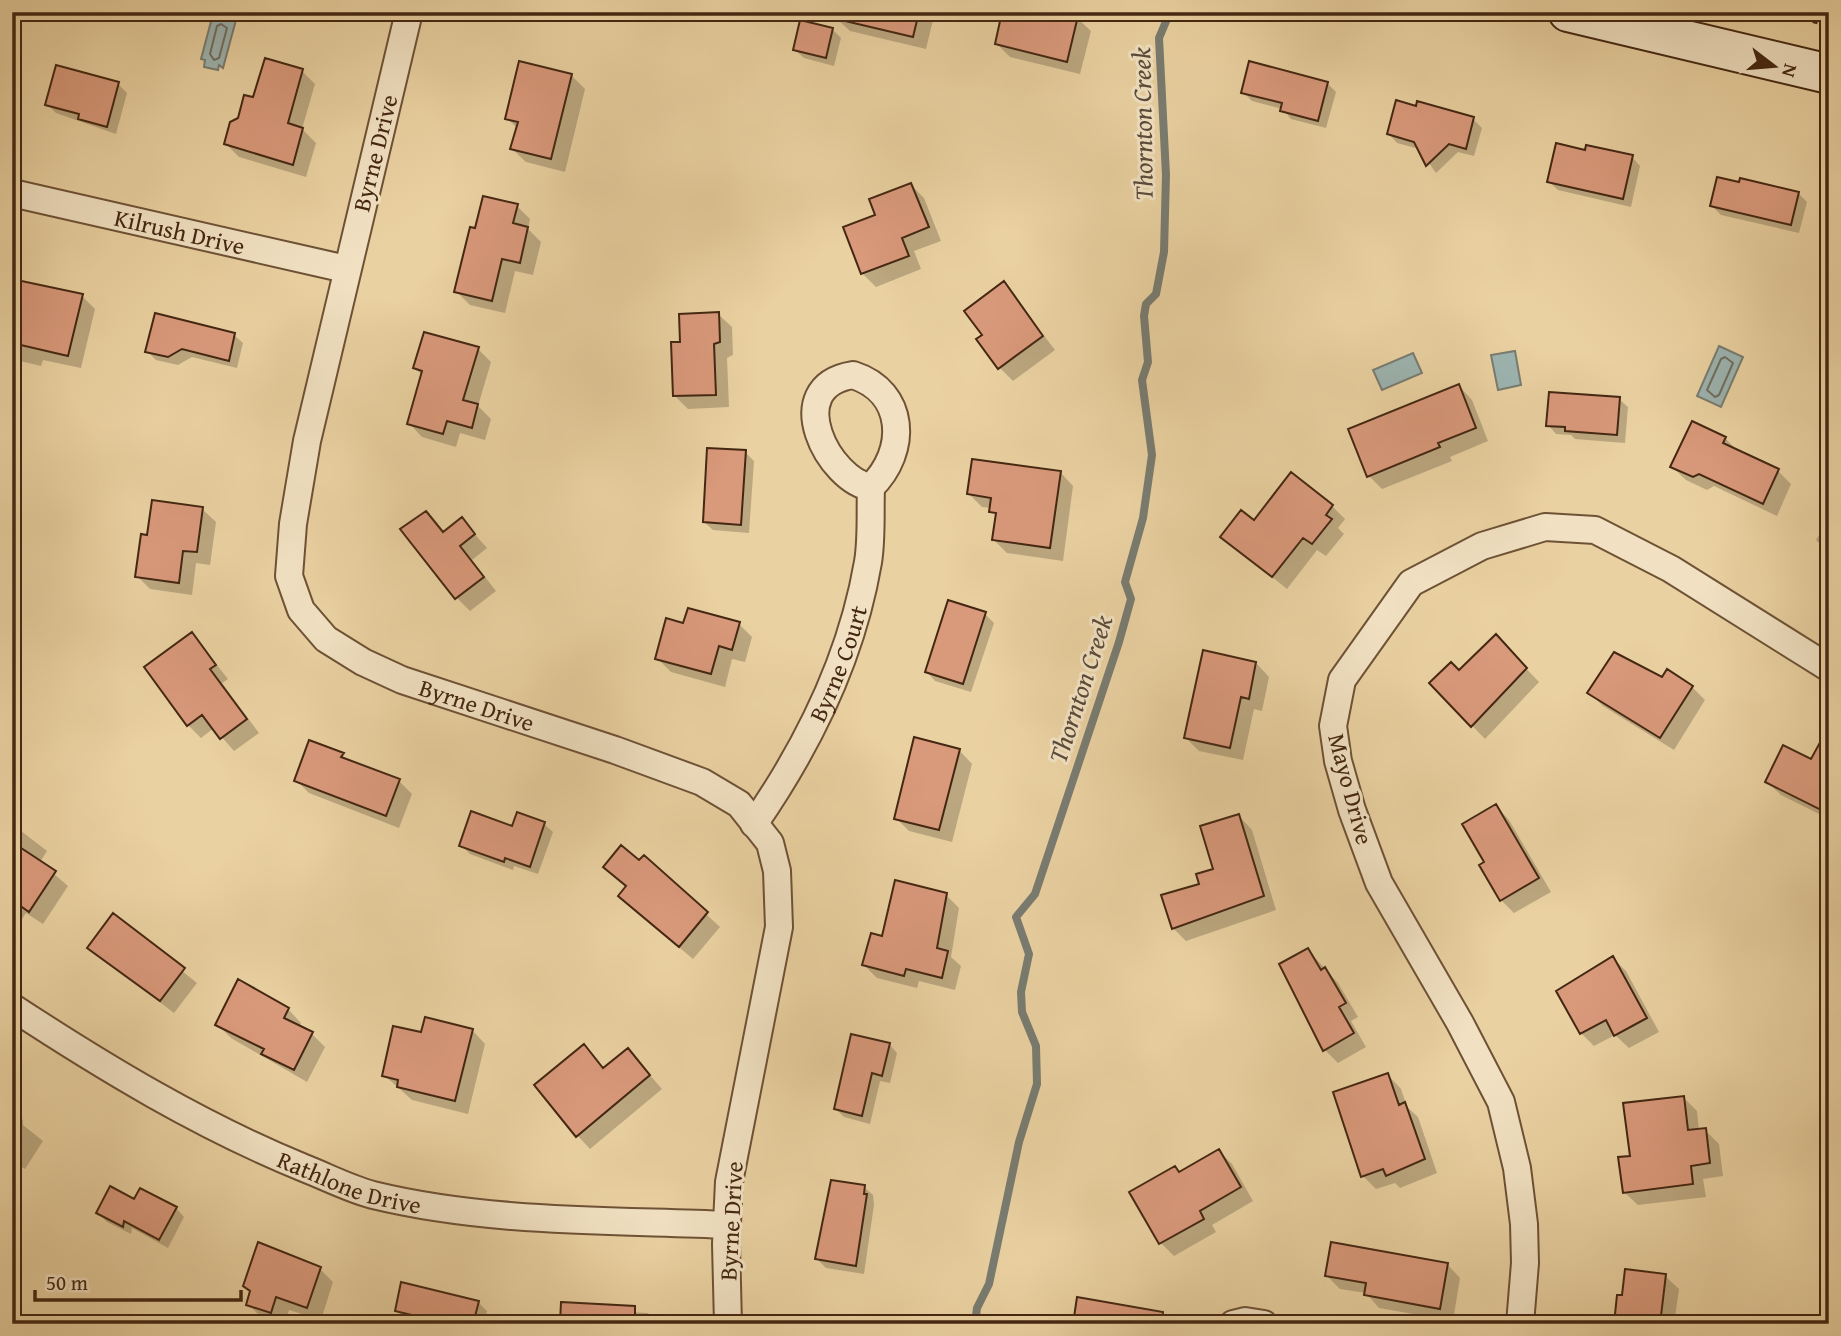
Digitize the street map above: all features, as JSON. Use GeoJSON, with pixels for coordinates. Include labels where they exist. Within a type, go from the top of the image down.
{"type":"FeatureCollection","features":[{"type":"Feature","properties":{"kind":"street","name":"Byrne Drive"},"geometry":{"type":"LineString","coordinates":[[409,12],[307,441],[293,524],[289,576],[301,610],[326,639],[382,671],[702,782],[739,804],[770,844],[777,871],[779,927],[729,1182],[729,1324]]}},
{"type":"Feature","properties":{"kind":"street"},"geometry":{"type":"LineString","coordinates":[[1568,12],[1829,74]]}},
{"type":"Feature","properties":{"kind":"street","name":"Kilrush Drive"},"geometry":{"type":"LineString","coordinates":[[12,193],[346,269]]}},
{"type":"Feature","properties":{"kind":"street","name":"Byrne Court"},"geometry":{"type":"LineString","coordinates":[[754,824],[804,743],[838,667],[859,605],[869,559],[871,487]]}},
{"type":"Feature","properties":{"kind":"street","name":"Mayo Drive"},"geometry":{"type":"LineString","coordinates":[[1520,1324],[1525,1264],[1523,1218],[1517,1168],[1500,1102],[1460,1023],[1379,883],[1352,810],[1338,761],[1333,726],[1342,680],[1411,583],[1482,546],[1545,527],[1595,530],[1671,569],[1829,668]]}},
{"type":"Feature","properties":{"kind":"street","name":"Rathlone Drive"},"geometry":{"type":"LineString","coordinates":[[12,1007],[104,1067],[250,1146],[370,1194],[419,1205],[546,1218],[727,1225]]}},
{"type":"Feature","properties":{"kind":"street"},"geometry":{"type":"LineString","coordinates":[[1233,1324],[1245,1321],[1264,1324]]}},
{"type":"Feature","properties":{"kind":"path"},"geometry":{"type":"LineString","coordinates":[[1780,12],[1829,25]]}},
{"type":"Feature","properties":{"kind":"water"},"geometry":{"type":"Polygon","coordinates":[[[213,14],[236,20],[223,68],[219,65],[218,70],[204,67],[205,60],[201,59],[213,14]]]}},
{"type":"Feature","properties":{"kind":"water"},"geometry":{"type":"Polygon","coordinates":[[[1719,346],[1743,357],[1721,407],[1697,396],[1719,346]]]}},
{"type":"Feature","properties":{"kind":"water"},"geometry":{"type":"Polygon","coordinates":[[[1515,351],[1521,385],[1498,390],[1491,355],[1515,351]]]}},
{"type":"Feature","properties":{"kind":"water"},"geometry":{"type":"Polygon","coordinates":[[[1413,353],[1422,373],[1382,390],[1373,370],[1413,353]]]}},
{"type":"Feature","properties":{"kind":"building"},"geometry":{"type":"Polygon","coordinates":[[[846,12],[919,12],[913,37],[845,21],[846,12]]]}},
{"type":"Feature","properties":{"kind":"building"},"geometry":{"type":"Polygon","coordinates":[[[1002,12],[1063,12],[1078,16],[1067,62],[995,44],[1002,12]]]}},
{"type":"Feature","properties":{"kind":"building"},"geometry":{"type":"Polygon","coordinates":[[[800,20],[833,28],[826,58],[793,50],[800,20]]]}},
{"type":"Feature","properties":{"kind":"building"},"geometry":{"type":"Polygon","coordinates":[[[265,58],[303,69],[288,123],[303,128],[293,165],[224,144],[230,122],[238,118],[244,95],[253,97],[265,58]]]}},
{"type":"Feature","properties":{"kind":"building"},"geometry":{"type":"Polygon","coordinates":[[[519,61],[572,74],[551,159],[510,149],[518,122],[505,119],[519,61]]]}},
{"type":"Feature","properties":{"kind":"building"},"geometry":{"type":"Polygon","coordinates":[[[1249,61],[1328,82],[1318,121],[1280,111],[1282,103],[1241,93],[1249,61]]]}},
{"type":"Feature","properties":{"kind":"building"},"geometry":{"type":"Polygon","coordinates":[[[56,65],[119,82],[107,127],[78,119],[79,114],[45,105],[56,65]]]}},
{"type":"Feature","properties":{"kind":"building"},"geometry":{"type":"Polygon","coordinates":[[[1396,100],[1416,106],[1417,101],[1474,117],[1466,149],[1449,144],[1426,166],[1414,142],[1387,134],[1396,100]]]}},
{"type":"Feature","properties":{"kind":"building"},"geometry":{"type":"Polygon","coordinates":[[[1556,143],[1585,150],[1586,145],[1633,155],[1623,199],[1547,182],[1556,143]]]}},
{"type":"Feature","properties":{"kind":"building"},"geometry":{"type":"Polygon","coordinates":[[[1717,177],[1739,182],[1740,178],[1799,192],[1791,225],[1710,206],[1717,177]]]}},
{"type":"Feature","properties":{"kind":"building"},"geometry":{"type":"Polygon","coordinates":[[[911,183],[929,227],[902,238],[909,256],[861,274],[843,227],[875,215],[869,199],[911,183]]]}},
{"type":"Feature","properties":{"kind":"building"},"geometry":{"type":"Polygon","coordinates":[[[483,196],[518,204],[513,223],[528,227],[520,263],[502,259],[492,301],[454,292],[470,227],[475,228],[483,196]]]}},
{"type":"Feature","properties":{"kind":"building"},"geometry":{"type":"Polygon","coordinates":[[[12,279],[83,294],[68,356],[12,343],[12,279]]]}},
{"type":"Feature","properties":{"kind":"building"},"geometry":{"type":"Polygon","coordinates":[[[1004,281],[1043,336],[998,369],[976,339],[982,335],[964,311],[1004,281]]]}},
{"type":"Feature","properties":{"kind":"building"},"geometry":{"type":"Polygon","coordinates":[[[719,312],[720,342],[714,344],[716,395],[673,396],[671,342],[680,342],[679,314],[719,312]]]}},
{"type":"Feature","properties":{"kind":"building"},"geometry":{"type":"Polygon","coordinates":[[[155,313],[235,333],[229,361],[182,349],[168,357],[145,352],[155,313]]]}},
{"type":"Feature","properties":{"kind":"building"},"geometry":{"type":"Polygon","coordinates":[[[424,332],[479,347],[463,400],[478,404],[472,428],[447,421],[443,434],[407,424],[422,371],[413,368],[424,332]]]}},
{"type":"Feature","properties":{"kind":"building"},"geometry":{"type":"Polygon","coordinates":[[[1459,384],[1476,428],[1438,443],[1440,447],[1367,477],[1348,429],[1459,384]]]}},
{"type":"Feature","properties":{"kind":"building"},"geometry":{"type":"Polygon","coordinates":[[[1549,392],[1620,397],[1617,435],[1565,431],[1565,427],[1546,426],[1549,392]]]}},
{"type":"Feature","properties":{"kind":"building"},"geometry":{"type":"Polygon","coordinates":[[[1692,421],[1726,437],[1723,443],[1779,469],[1763,504],[1699,474],[1693,477],[1670,467],[1692,421]]]}},
{"type":"Feature","properties":{"kind":"building"},"geometry":{"type":"Polygon","coordinates":[[[707,448],[746,450],[741,525],[703,522],[707,448]]]}},
{"type":"Feature","properties":{"kind":"building"},"geometry":{"type":"Polygon","coordinates":[[[972,459],[1061,471],[1050,548],[992,540],[996,513],[989,512],[991,498],[967,494],[972,459]]]}},
{"type":"Feature","properties":{"kind":"building"},"geometry":{"type":"Polygon","coordinates":[[[1291,472],[1333,505],[1326,515],[1332,519],[1312,544],[1303,538],[1272,577],[1220,537],[1241,510],[1254,520],[1291,472]]]}},
{"type":"Feature","properties":{"kind":"building"},"geometry":{"type":"Polygon","coordinates":[[[152,500],[203,507],[197,552],[183,551],[179,583],[135,577],[141,534],[147,535],[152,500]]]}},
{"type":"Feature","properties":{"kind":"building"},"geometry":{"type":"Polygon","coordinates":[[[426,511],[443,532],[462,517],[475,534],[460,546],[484,577],[455,599],[400,529],[426,511]]]}},
{"type":"Feature","properties":{"kind":"building"},"geometry":{"type":"Polygon","coordinates":[[[948,600],[986,612],[963,684],[925,672],[948,600]]]}},
{"type":"Feature","properties":{"kind":"building"},"geometry":{"type":"Polygon","coordinates":[[[688,608],[740,622],[732,650],[719,646],[711,674],[655,659],[666,618],[683,623],[688,608]]]}},
{"type":"Feature","properties":{"kind":"building"},"geometry":{"type":"Polygon","coordinates":[[[192,632],[216,665],[210,669],[247,719],[220,739],[202,715],[187,726],[144,667],[192,632]]]}},
{"type":"Feature","properties":{"kind":"building"},"geometry":{"type":"Polygon","coordinates":[[[1496,634],[1527,668],[1471,727],[1429,683],[1451,662],[1459,670],[1496,634]]]}},
{"type":"Feature","properties":{"kind":"building"},"geometry":{"type":"Polygon","coordinates":[[[1203,650],[1256,662],[1249,699],[1241,697],[1230,748],[1184,738],[1203,650]]]}},
{"type":"Feature","properties":{"kind":"building"},"geometry":{"type":"Polygon","coordinates":[[[1614,652],[1662,677],[1667,669],[1693,686],[1660,738],[1587,693],[1614,652]]]}},
{"type":"Feature","properties":{"kind":"building"},"geometry":{"type":"Polygon","coordinates":[[[1829,726],[1829,814],[1765,782],[1783,745],[1811,759],[1829,726]]]}},
{"type":"Feature","properties":{"kind":"building"},"geometry":{"type":"Polygon","coordinates":[[[914,737],[960,749],[939,830],[894,819],[914,737]]]}},
{"type":"Feature","properties":{"kind":"building"},"geometry":{"type":"Polygon","coordinates":[[[309,740],[344,753],[341,757],[400,779],[386,816],[294,781],[309,740]]]}},
{"type":"Feature","properties":{"kind":"building"},"geometry":{"type":"Polygon","coordinates":[[[1496,804],[1539,878],[1500,901],[1479,865],[1484,862],[1462,824],[1496,804]]]}},
{"type":"Feature","properties":{"kind":"building"},"geometry":{"type":"Polygon","coordinates":[[[471,811],[512,826],[517,812],[545,822],[530,867],[505,858],[504,862],[459,846],[471,811]]]}},
{"type":"Feature","properties":{"kind":"building"},"geometry":{"type":"Polygon","coordinates":[[[1239,814],[1264,896],[1172,929],[1161,895],[1199,884],[1196,874],[1213,869],[1200,826],[1239,814]]]}},
{"type":"Feature","properties":{"kind":"building"},"geometry":{"type":"Polygon","coordinates":[[[12,842],[56,871],[29,912],[12,900],[12,842]]]}},
{"type":"Feature","properties":{"kind":"building"},"geometry":{"type":"Polygon","coordinates":[[[621,845],[639,860],[644,855],[708,912],[679,947],[618,896],[626,886],[603,867],[621,845]]]}},
{"type":"Feature","properties":{"kind":"building"},"geometry":{"type":"Polygon","coordinates":[[[895,880],[947,893],[937,948],[948,951],[942,978],[906,969],[904,976],[862,965],[871,933],[882,936],[895,880]]]}},
{"type":"Feature","properties":{"kind":"building"},"geometry":{"type":"Polygon","coordinates":[[[113,913],[185,968],[160,1001],[87,948],[113,913]]]}},
{"type":"Feature","properties":{"kind":"building"},"geometry":{"type":"Polygon","coordinates":[[[1308,948],[1321,970],[1325,967],[1346,1003],[1339,1007],[1354,1033],[1323,1051],[1279,964],[1308,948]]]}},
{"type":"Feature","properties":{"kind":"building"},"geometry":{"type":"Polygon","coordinates":[[[1613,956],[1647,1018],[1614,1036],[1606,1020],[1580,1034],[1556,991],[1613,956]]]}},
{"type":"Feature","properties":{"kind":"building"},"geometry":{"type":"Polygon","coordinates":[[[238,979],[289,1008],[284,1018],[313,1032],[294,1070],[261,1054],[264,1049],[215,1025],[238,979]]]}},
{"type":"Feature","properties":{"kind":"building"},"geometry":{"type":"Polygon","coordinates":[[[425,1017],[473,1029],[455,1101],[397,1087],[398,1080],[382,1076],[393,1026],[421,1032],[425,1017]]]}},
{"type":"Feature","properties":{"kind":"building"},"geometry":{"type":"Polygon","coordinates":[[[851,1034],[890,1043],[882,1076],[872,1073],[862,1116],[834,1109],[851,1034]]]}},
{"type":"Feature","properties":{"kind":"building"},"geometry":{"type":"Polygon","coordinates":[[[584,1044],[603,1068],[628,1048],[650,1075],[576,1137],[534,1085],[584,1044]]]}},
{"type":"Feature","properties":{"kind":"building"},"geometry":{"type":"Polygon","coordinates":[[[1388,1073],[1399,1105],[1405,1102],[1425,1159],[1386,1176],[1383,1169],[1361,1177],[1333,1092],[1388,1073]]]}},
{"type":"Feature","properties":{"kind":"building"},"geometry":{"type":"Polygon","coordinates":[[[1684,1096],[1688,1130],[1706,1128],[1710,1163],[1691,1166],[1693,1184],[1623,1193],[1618,1157],[1630,1156],[1623,1103],[1684,1096]]]}},
{"type":"Feature","properties":{"kind":"building"},"geometry":{"type":"Polygon","coordinates":[[[1219,1149],[1241,1187],[1200,1211],[1204,1219],[1159,1244],[1129,1192],[1175,1166],[1179,1172],[1219,1149]]]}},
{"type":"Feature","properties":{"kind":"building"},"geometry":{"type":"Polygon","coordinates":[[[831,1180],[865,1185],[864,1194],[867,1194],[856,1266],[815,1259],[831,1180]]]}},
{"type":"Feature","properties":{"kind":"building"},"geometry":{"type":"Polygon","coordinates":[[[110,1186],[134,1199],[140,1188],[177,1207],[159,1240],[124,1221],[123,1227],[96,1213],[110,1186]]]}},
{"type":"Feature","properties":{"kind":"building"},"geometry":{"type":"Polygon","coordinates":[[[258,1242],[321,1267],[307,1308],[276,1297],[271,1313],[246,1305],[250,1291],[243,1286],[258,1242]]]}},
{"type":"Feature","properties":{"kind":"building"},"geometry":{"type":"Polygon","coordinates":[[[1331,1242],[1448,1263],[1440,1309],[1364,1295],[1366,1283],[1325,1276],[1331,1242]]]}},
{"type":"Feature","properties":{"kind":"building"},"geometry":{"type":"Polygon","coordinates":[[[1625,1269],[1666,1274],[1660,1324],[1614,1324],[1617,1295],[1622,1295],[1625,1269]]]}},
{"type":"Feature","properties":{"kind":"building"},"geometry":{"type":"Polygon","coordinates":[[[401,1282],[479,1301],[473,1324],[437,1324],[437,1321],[395,1311],[401,1282]]]}},
{"type":"Feature","properties":{"kind":"building"},"geometry":{"type":"Polygon","coordinates":[[[1077,1297],[1163,1312],[1162,1324],[1073,1324],[1077,1297]]]}},
{"type":"Feature","properties":{"kind":"building"},"geometry":{"type":"Polygon","coordinates":[[[561,1302],[635,1306],[635,1324],[560,1324],[561,1302]]]}},
{"type":"Feature","properties":{"kind":"waterway","name":"Thornton Creek"},"geometry":{"type":"LineString","coordinates":[[975,1324],[977,1308],[989,1284],[1019,1142],[1037,1084],[1036,1046],[1022,1012],[1021,992],[1029,954],[1016,917],[1035,894],[1131,599],[1125,582],[1143,518],[1152,455],[1142,380],[1148,362],[1144,316],[1146,304],[1156,294],[1164,252],[1166,175],[1159,38],[1170,12]]}}]}
